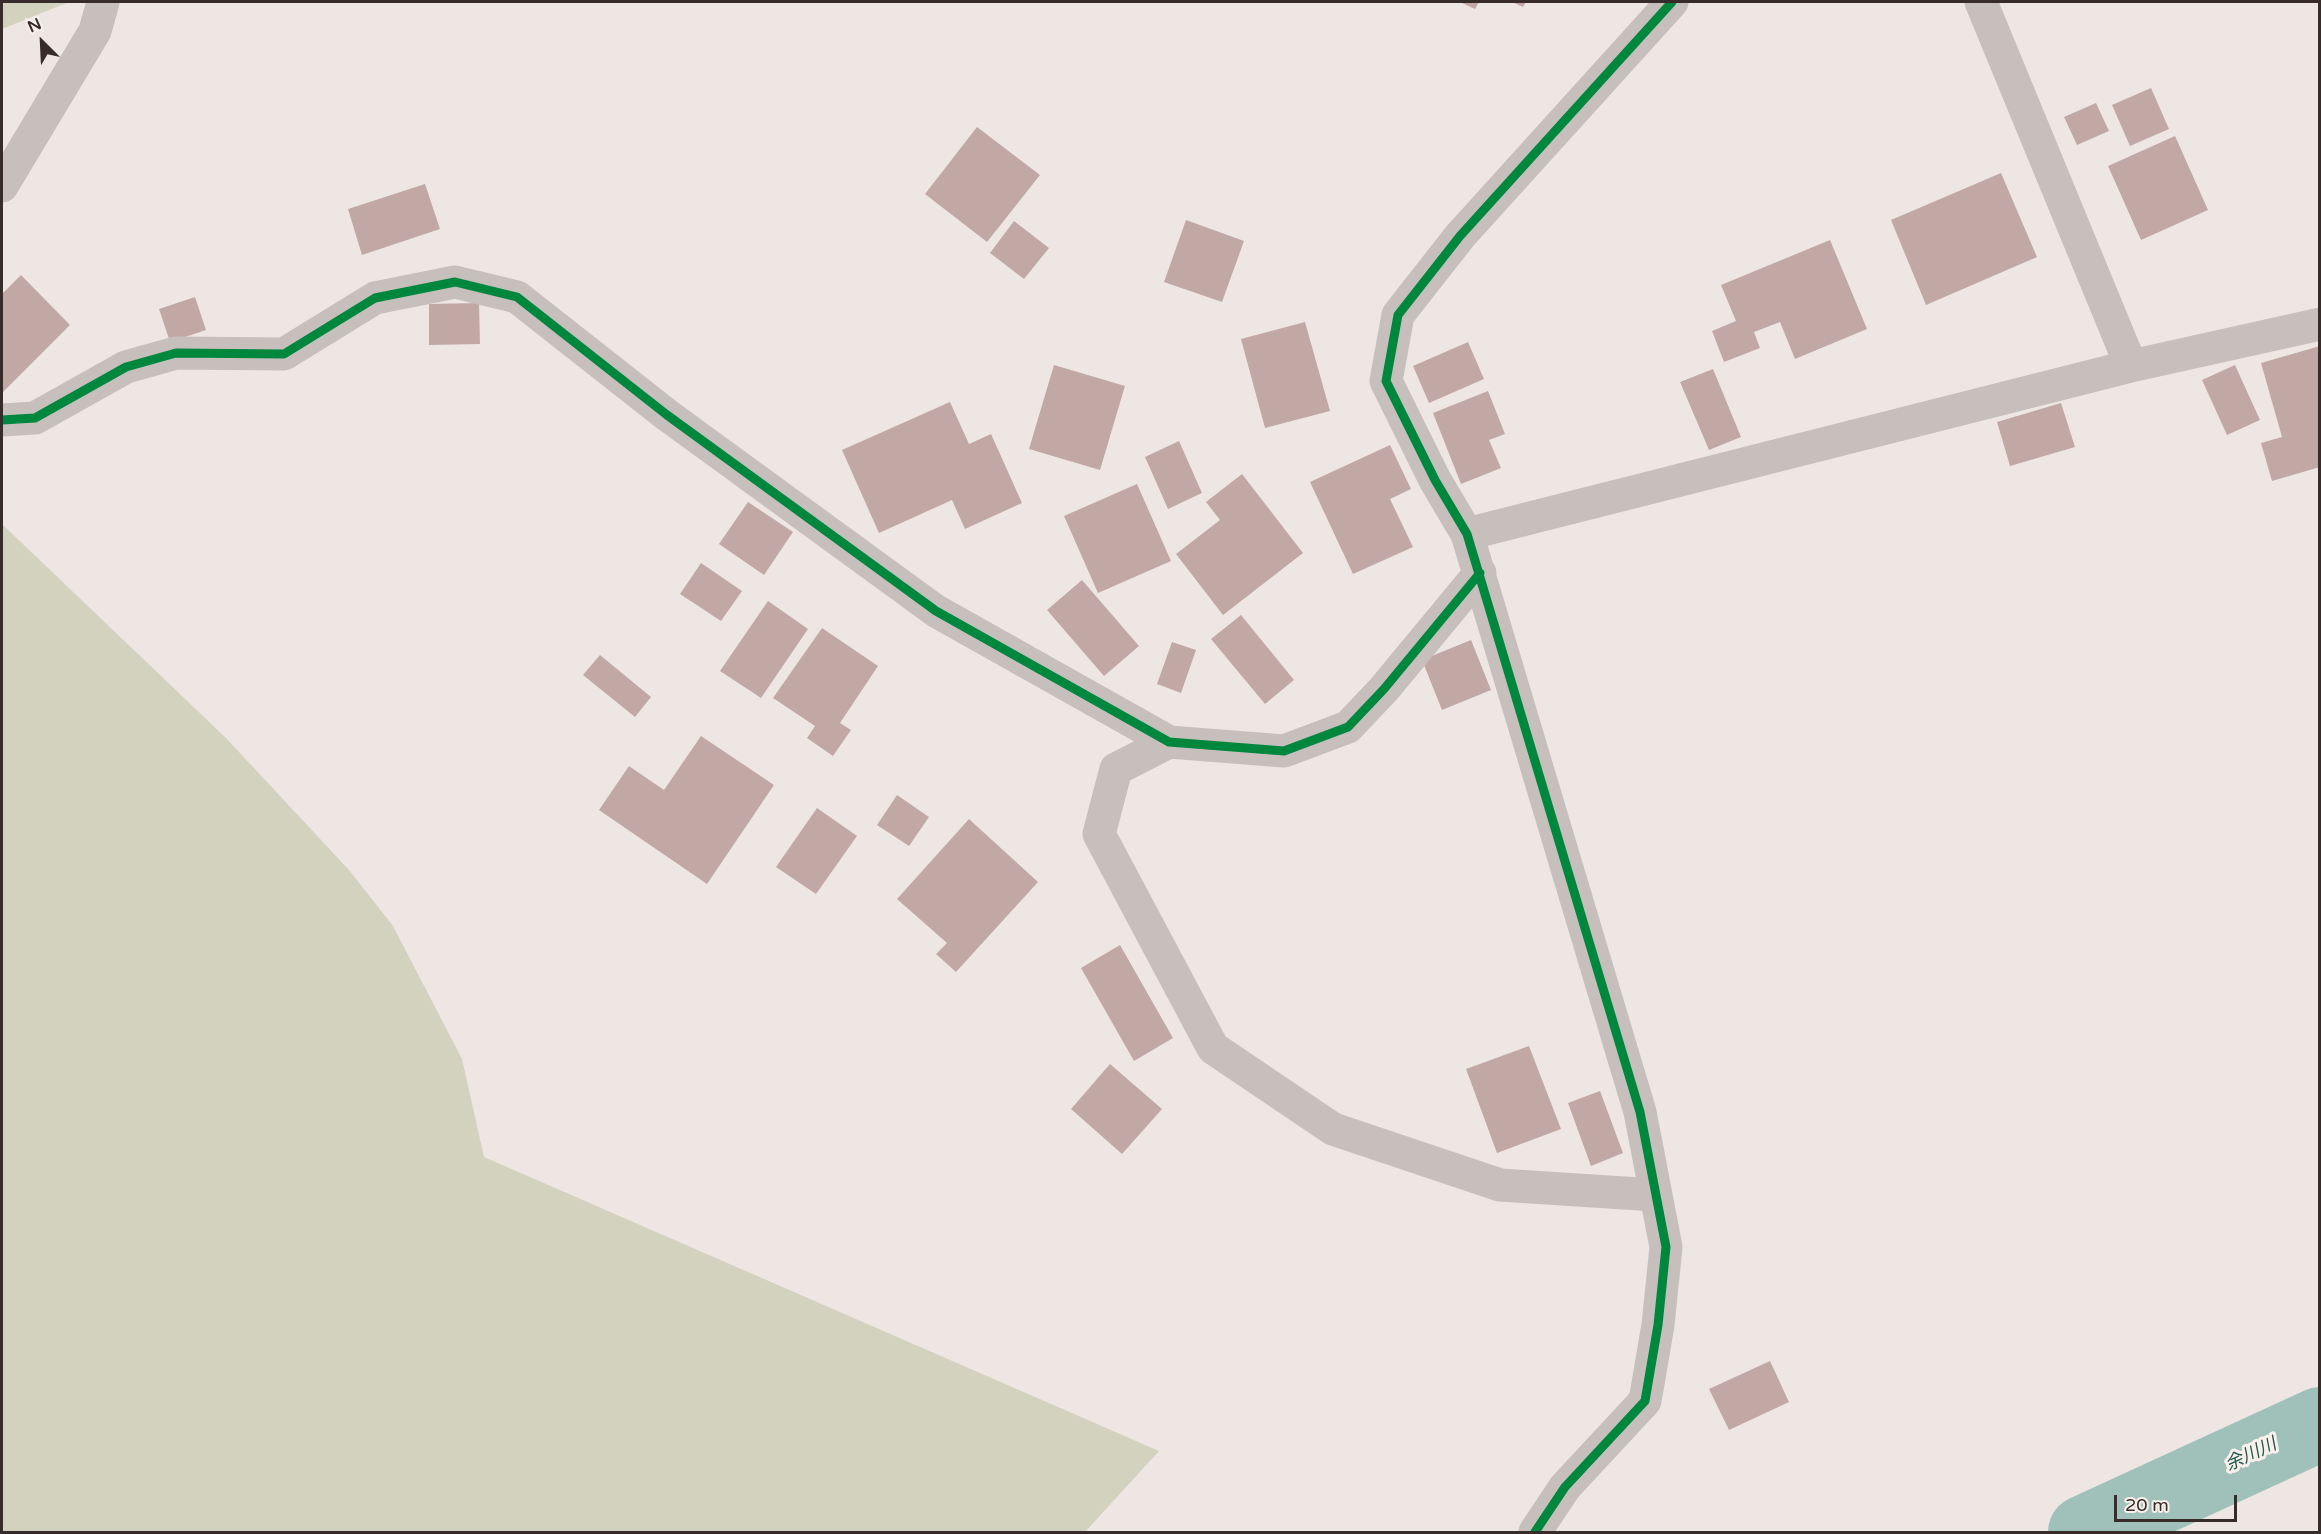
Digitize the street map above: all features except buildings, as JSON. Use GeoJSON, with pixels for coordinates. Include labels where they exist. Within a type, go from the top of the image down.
{"type":"FeatureCollection","features":[{"type":"Feature","properties":{"kind":"street"},"geometry":{"type":"LineString","coordinates":[[2,186],[94,31],[104,2]]}},
{"type":"Feature","properties":{"kind":"street"},"geometry":{"type":"LineString","coordinates":[[1535,1533],[1565,1487],[1645,1401],[1658,1325],[1666,1247],[1640,1112],[1480,573],[1467,534],[1435,480],[1386,381],[1398,315],[1460,236],[1672,2]]}},
{"type":"Feature","properties":{"kind":"street"},"geometry":{"type":"LineString","coordinates":[[1981,2],[2131,366]]}},
{"type":"Feature","properties":{"kind":"street"},"geometry":{"type":"LineString","coordinates":[[2,420],[35,418],[126,367],[176,352],[284,354],[375,298],[455,282],[517,297],[667,416],[936,610],[1169,742],[1284,752],[1348,727],[1384,689],[1480,573]]}},
{"type":"Feature","properties":{"kind":"street"},"geometry":{"type":"LineString","coordinates":[[1467,534],[2131,366],[2319,324]]}},
{"type":"Feature","properties":{"kind":"street"},"geometry":{"type":"LineString","coordinates":[[1169,742],[1116,769],[1099,834],[1213,1048],[1333,1129],[1500,1185],[1655,1195]]}},
{"type":"Feature","properties":{"kind":"green space"},"geometry":{"type":"Polygon","coordinates":[[[2,2],[69,2],[2,29],[2,2]]]}},
{"type":"Feature","properties":{"kind":"green space"},"geometry":{"type":"Polygon","coordinates":[[[2,524],[226,738],[349,870],[393,926],[462,1059],[484,1157],[1159,1451],[1085,1532],[2,1532],[2,524]]]}},
{"type":"Feature","properties":{"kind":"waterway","name":"余川川"},"geometry":{"type":"LineString","coordinates":[[2085,1532],[2320,1424]]}},
{"type":"Feature","properties":{"kind":"cycle path"},"geometry":{"type":"LineString","coordinates":[[1535,1532],[1565,1487],[1645,1401],[1658,1325],[1666,1247],[1640,1112],[1467,534],[1435,480],[1386,381],[1398,315],[1460,236],[1672,2]]}},
{"type":"Feature","properties":{"kind":"cycle path"},"geometry":{"type":"LineString","coordinates":[[2,420],[35,418],[126,367],[176,353],[284,354],[375,298],[455,282],[517,297],[667,415],[936,611],[1169,742],[1284,751],[1348,727],[1384,689],[1480,573]]}}]}
